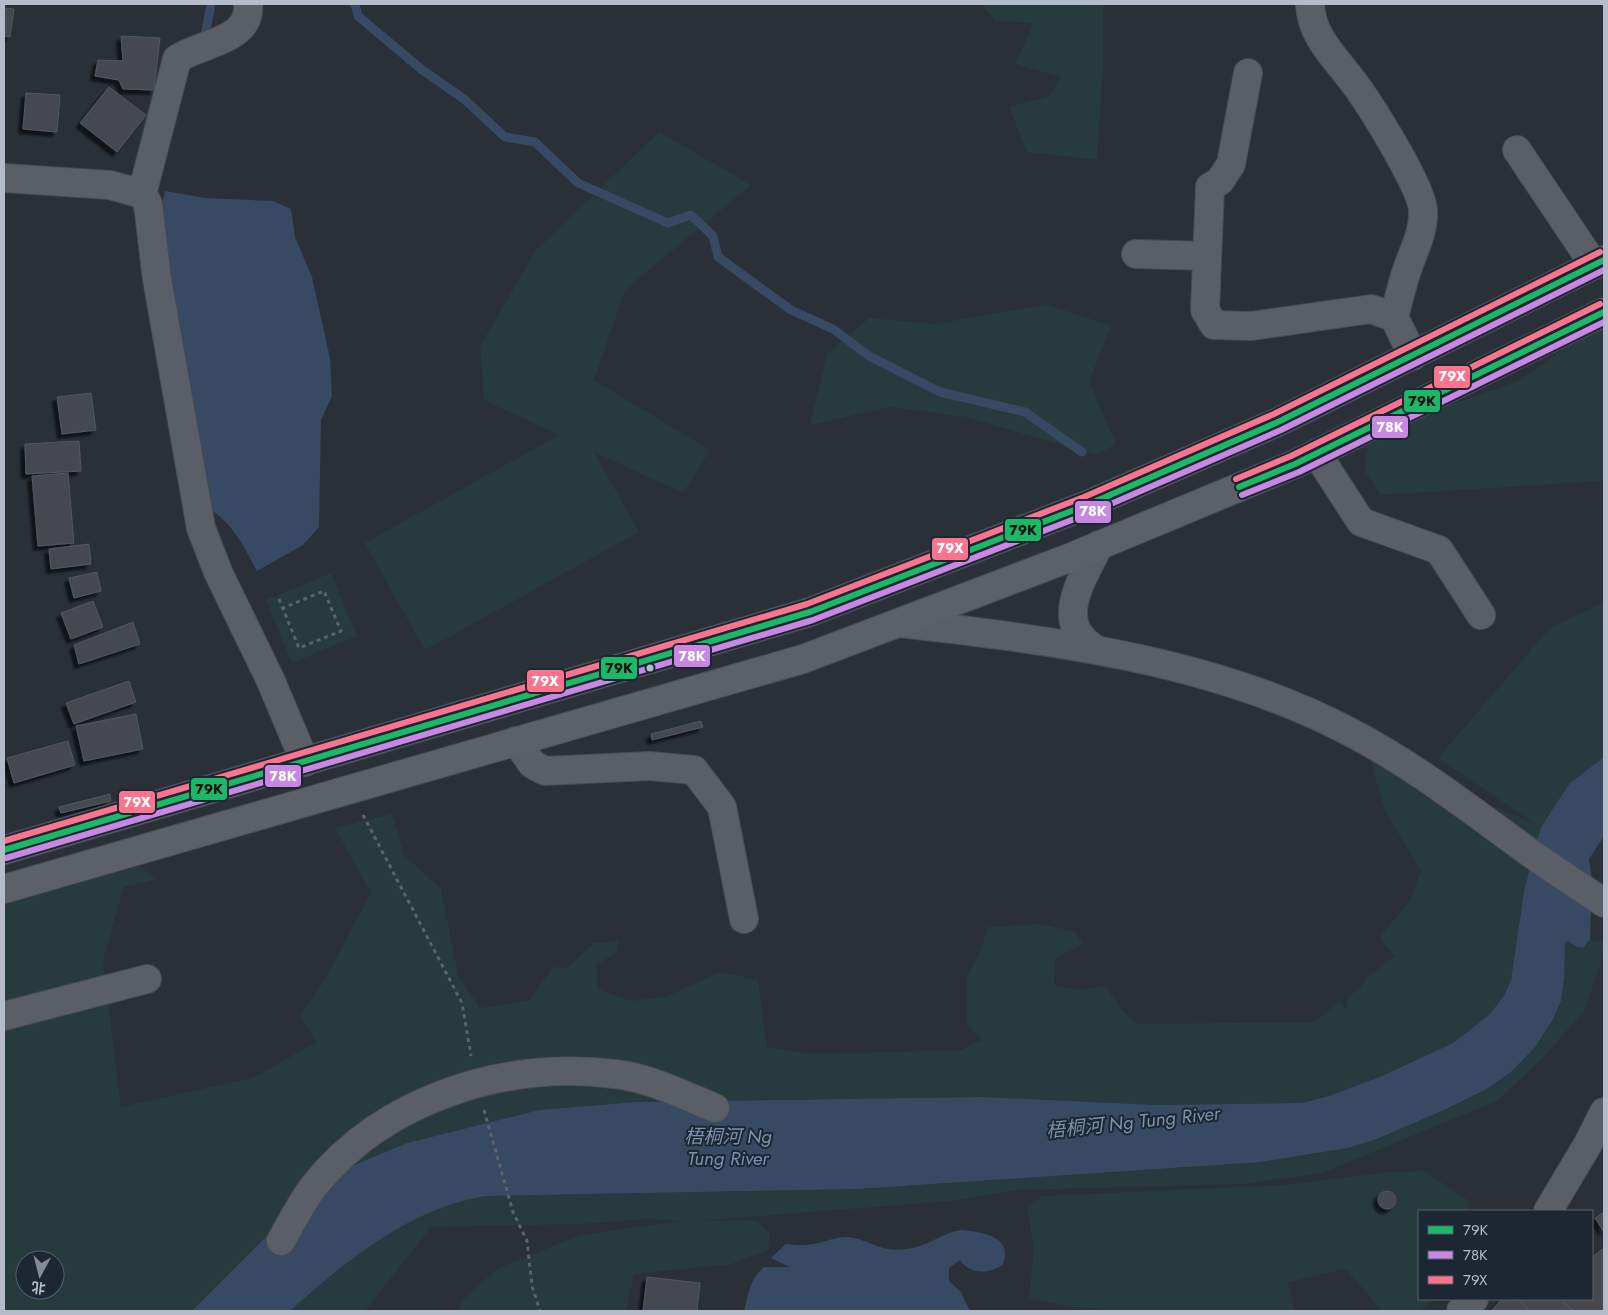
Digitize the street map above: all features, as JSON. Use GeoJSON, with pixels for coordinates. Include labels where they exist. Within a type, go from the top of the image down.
{"type":"FeatureCollection","features":[{"type":"Feature","properties":{"kind":"main road"},"geometry":{"type":"LineString","coordinates":[[4,850],[810,612],[1087,505],[1278,422],[1599,263]]}},
{"type":"Feature","properties":{"kind":"main road"},"geometry":{"type":"LineString","coordinates":[[4,889],[803,659],[1100,545],[1316,454],[1604,312]]}},
{"type":"Feature","properties":{"kind":"street"},"geometry":{"type":"LineString","coordinates":[[142,194],[177,59],[188,52],[233,35],[245,24],[249,11],[248,4]]}},
{"type":"Feature","properties":{"kind":"street"},"geometry":{"type":"LineString","coordinates":[[1310,4],[1311,19],[1321,42],[1352,80],[1413,180],[1424,210],[1420,236],[1406,273],[1394,317],[1413,356]]}},
{"type":"Feature","properties":{"kind":"street"},"geometry":{"type":"LineString","coordinates":[[1248,73],[1231,164],[1220,181],[1210,187],[1205,310],[1214,325],[1251,326],[1371,309],[1394,317]]}},
{"type":"Feature","properties":{"kind":"street"},"geometry":{"type":"LineString","coordinates":[[1517,150],[1599,263]]}},
{"type":"Feature","properties":{"kind":"street"},"geometry":{"type":"LineString","coordinates":[[4,178],[110,185],[142,194],[148,204],[157,279],[201,528],[218,572],[270,679],[305,762]]}},
{"type":"Feature","properties":{"kind":"street"},"geometry":{"type":"LineString","coordinates":[[1136,254],[1207,256]]}},
{"type":"Feature","properties":{"kind":"street"},"geometry":{"type":"LineString","coordinates":[[1316,454],[1360,522],[1439,550],[1481,615]]}},
{"type":"Feature","properties":{"kind":"street"},"geometry":{"type":"LineString","coordinates":[[1098,650],[1085,643],[1078,636],[1074,604],[1076,593],[1100,545]]}},
{"type":"Feature","properties":{"kind":"street"},"geometry":{"type":"LineString","coordinates":[[900,623],[1015,636],[1098,650],[1228,682],[1319,716],[1351,732],[1460,800],[1518,844],[1604,903]]}},
{"type":"Feature","properties":{"kind":"street"},"geometry":{"type":"LineString","coordinates":[[516,741],[532,764],[545,771],[649,766],[694,770],[722,807],[744,920]]}},
{"type":"Feature","properties":{"kind":"street"},"geometry":{"type":"LineString","coordinates":[[4,1016],[147,979]]}},
{"type":"Feature","properties":{"kind":"street"},"geometry":{"type":"LineString","coordinates":[[281,1241],[315,1185],[367,1136],[409,1110],[454,1090],[478,1091],[535,1074],[615,1074],[660,1086],[715,1108]]}},
{"type":"Feature","properties":{"kind":"street"},"geometry":{"type":"LineString","coordinates":[[1549,1210],[1588,1144],[1604,1112]]}},
{"type":"Feature","properties":{"kind":"street"},"geometry":{"type":"LineString","coordinates":[[1461,1311],[1473,1300]]}},
{"type":"Feature","properties":{"kind":"path"},"geometry":{"type":"LineString","coordinates":[[279,599],[299,648],[341,631],[324,591],[283,608]]}},
{"type":"Feature","properties":{"kind":"path"},"geometry":{"type":"LineString","coordinates":[[361,812],[462,1003],[478,1091],[513,1212],[527,1241],[532,1286],[540,1311]]}},
{"type":"Feature","properties":{"kind":"green space"},"geometry":{"type":"Polygon","coordinates":[[[981,4],[1103,4],[1103,70],[1097,160],[1027,152],[1009,107],[1050,96],[1061,77],[1015,64],[1034,23],[996,21],[981,4]]]}},
{"type":"Feature","properties":{"kind":"green space"},"geometry":{"type":"Polygon","coordinates":[[[659,132],[751,185],[625,290],[594,380],[710,450],[683,493],[594,452],[639,532],[425,650],[365,543],[559,435],[484,400],[480,346],[537,249],[659,132]]]}},
{"type":"Feature","properties":{"kind":"green space"},"geometry":{"type":"Polygon","coordinates":[[[1046,304],[1111,326],[1089,382],[1116,444],[1096,455],[966,417],[889,407],[810,425],[827,354],[869,318],[936,324],[1046,304]]]}},
{"type":"Feature","properties":{"kind":"green space"},"geometry":{"type":"Polygon","coordinates":[[[1604,328],[1604,481],[1381,495],[1364,470],[1369,437],[1444,407],[1519,381],[1584,334],[1604,328]]]}},
{"type":"Feature","properties":{"kind":"green space"},"geometry":{"type":"Polygon","coordinates":[[[331,573],[357,636],[292,663],[266,600],[331,573]]]}},
{"type":"Feature","properties":{"kind":"green space"},"geometry":{"type":"Polygon","coordinates":[[[1604,602],[1604,757],[1570,783],[1524,891],[1511,980],[1504,996],[1489,1015],[1453,1043],[1382,1076],[1329,1096],[1302,1103],[1155,1105],[983,1097],[635,1102],[539,1110],[407,1143],[270,1233],[192,1311],[4,1311],[4,905],[139,866],[158,879],[124,887],[103,960],[121,1107],[252,1078],[317,1042],[300,1016],[324,981],[371,893],[335,828],[392,814],[404,855],[441,889],[458,975],[480,1008],[530,1000],[553,967],[567,968],[594,943],[618,941],[617,952],[596,965],[598,989],[631,1001],[668,996],[720,972],[758,980],[767,1047],[814,1054],[961,1050],[981,1040],[967,1024],[967,977],[980,952],[988,927],[1041,924],[1075,932],[1083,944],[1055,958],[1054,985],[1081,990],[1106,986],[1122,1011],[1138,1024],[1315,1022],[1340,1000],[1346,1009],[1348,997],[1363,986],[1365,979],[1395,956],[1379,938],[1410,901],[1421,871],[1384,809],[1369,754],[1537,825],[1438,758],[1550,628],[1604,602]]]}},
{"type":"Feature","properties":{"kind":"green space"},"geometry":{"type":"Polygon","coordinates":[[[1568,940],[1577,947],[1587,945],[1590,940],[1604,942],[1604,952],[1585,1010],[1542,1059],[1497,1101],[1322,1173],[1243,1184],[1019,1190],[949,1201],[698,1221],[755,1220],[770,1233],[768,1250],[732,1264],[634,1274],[626,1311],[458,1311],[462,1301],[497,1269],[580,1235],[680,1221],[645,1219],[581,1224],[431,1227],[365,1311],[290,1311],[357,1256],[405,1224],[458,1202],[486,1196],[858,1189],[1261,1162],[1348,1148],[1377,1139],[1444,1110],[1485,1090],[1511,1072],[1561,1001],[1564,980],[1564,946],[1568,940]]]}},
{"type":"Feature","properties":{"kind":"green space"},"geometry":{"type":"Polygon","coordinates":[[[1424,1171],[1469,1201],[1468,1210],[1418,1210],[1418,1300],[1432,1300],[1420,1311],[1382,1311],[1346,1269],[1288,1282],[1294,1311],[1107,1311],[1106,1309],[1071,1307],[1029,1298],[1034,1248],[1027,1208],[1042,1196],[1284,1185],[1390,1172],[1424,1171]]]}},
{"type":"Feature","properties":{"kind":"water"},"geometry":{"type":"Polygon","coordinates":[[[165,191],[205,198],[273,201],[291,209],[295,237],[312,277],[330,358],[332,396],[321,420],[319,527],[303,545],[257,571],[231,528],[209,509],[161,211],[165,191]]]}},
{"type":"Feature","properties":{"kind":"water","name":"梧桐河 Ng Tung River"},"geometry":{"type":"Polygon","coordinates":[[[1604,757],[1604,836],[1589,859],[1592,880],[1590,940],[1583,948],[1577,947],[1568,941],[1565,943],[1564,980],[1561,1001],[1552,1021],[1535,1047],[1511,1072],[1485,1090],[1377,1139],[1348,1148],[1261,1162],[858,1189],[486,1196],[458,1202],[405,1224],[357,1256],[290,1311],[192,1311],[270,1233],[347,1168],[407,1143],[539,1110],[635,1102],[983,1097],[1155,1105],[1302,1103],[1329,1096],[1382,1076],[1453,1043],[1489,1015],[1504,996],[1511,980],[1524,891],[1541,827],[1570,783],[1604,757]]]}},
{"type":"Feature","properties":{"kind":"water"},"geometry":{"type":"Polygon","coordinates":[[[961,1230],[994,1237],[1004,1248],[1005,1255],[1002,1265],[985,1272],[969,1268],[960,1260],[949,1268],[949,1281],[961,1292],[970,1311],[744,1311],[752,1282],[764,1267],[790,1267],[771,1258],[786,1244],[810,1245],[847,1237],[897,1250],[921,1246],[961,1230]]]}},
{"type":"Feature","properties":{"kind":"building"},"geometry":{"type":"Polygon","coordinates":[[[4,8],[14,9],[10,37],[4,36],[4,8]]]}},
{"type":"Feature","properties":{"kind":"building"},"geometry":{"type":"Polygon","coordinates":[[[121,36],[160,38],[154,90],[123,89],[119,80],[95,76],[98,60],[123,61],[121,36]]]}},
{"type":"Feature","properties":{"kind":"building"},"geometry":{"type":"Polygon","coordinates":[[[109,87],[146,115],[117,152],[80,123],[109,87]]]}},
{"type":"Feature","properties":{"kind":"building"},"geometry":{"type":"Polygon","coordinates":[[[26,93],[60,95],[57,132],[23,129],[26,93]]]}},
{"type":"Feature","properties":{"kind":"building"},"geometry":{"type":"Polygon","coordinates":[[[91,393],[96,430],[62,434],[57,397],[91,393]]]}},
{"type":"Feature","properties":{"kind":"building"},"geometry":{"type":"Polygon","coordinates":[[[79,441],[81,471],[26,474],[25,444],[79,441]]]}},
{"type":"Feature","properties":{"kind":"building"},"geometry":{"type":"Polygon","coordinates":[[[68,473],[74,543],[38,546],[32,476],[68,473]]]}},
{"type":"Feature","properties":{"kind":"building"},"geometry":{"type":"Polygon","coordinates":[[[89,544],[91,564],[51,569],[49,549],[89,544]]]}},
{"type":"Feature","properties":{"kind":"building"},"geometry":{"type":"Polygon","coordinates":[[[97,572],[101,591],[74,598],[69,578],[97,572]]]}},
{"type":"Feature","properties":{"kind":"building"},"geometry":{"type":"Polygon","coordinates":[[[93,601],[103,627],[71,639],[61,613],[93,601]]]}},
{"type":"Feature","properties":{"kind":"building"},"geometry":{"type":"Polygon","coordinates":[[[133,622],[140,644],[79,664],[74,645],[133,622]]]}},
{"type":"Feature","properties":{"kind":"building"},"geometry":{"type":"Polygon","coordinates":[[[129,681],[136,702],[74,724],[66,703],[129,681]]]}},
{"type":"Feature","properties":{"kind":"building"},"geometry":{"type":"Polygon","coordinates":[[[136,714],[143,749],[84,761],[76,726],[136,714]]]}},
{"type":"Feature","properties":{"kind":"building"},"geometry":{"type":"Polygon","coordinates":[[[701,721],[703,727],[652,740],[651,734],[701,721]]]}},
{"type":"Feature","properties":{"kind":"building"},"geometry":{"type":"Polygon","coordinates":[[[68,741],[75,765],[14,783],[7,758],[68,741]]]}},
{"type":"Feature","properties":{"kind":"building"},"geometry":{"type":"Polygon","coordinates":[[[110,794],[111,801],[61,813],[59,807],[110,794]]]}},
{"type":"Feature","properties":{"kind":"building"},"geometry":{"type":"Polygon","coordinates":[[[1387,1191],[1393,1194],[1396,1200],[1393,1206],[1387,1209],[1381,1206],[1378,1200],[1381,1194],[1387,1191]]]}},
{"type":"Feature","properties":{"kind":"building"},"geometry":{"type":"Polygon","coordinates":[[[1604,1212],[1604,1232],[1595,1218],[1604,1212]]]}},
{"type":"Feature","properties":{"kind":"building"},"geometry":{"type":"Polygon","coordinates":[[[1604,1248],[1604,1311],[1574,1311],[1561,1300],[1593,1300],[1593,1256],[1604,1248]]]}},
{"type":"Feature","properties":{"kind":"building"},"geometry":{"type":"Polygon","coordinates":[[[647,1277],[700,1283],[697,1311],[643,1311],[647,1277]]]}},
{"type":"Feature","properties":{"kind":"building"},"geometry":{"type":"Polygon","coordinates":[[[1501,1300],[1519,1300],[1530,1311],[1491,1311],[1501,1300]]]}},
{"type":"Feature","properties":{"kind":"building"},"geometry":{"type":"Polygon","coordinates":[[[1518,1300],[1561,1300],[1573,1311],[1530,1311],[1518,1300]]]}},
{"type":"Feature","properties":{"kind":"waterway"},"geometry":{"type":"LineString","coordinates":[[200,38],[205,36],[211,4]]}},
{"type":"Feature","properties":{"kind":"waterway"},"geometry":{"type":"LineString","coordinates":[[355,4],[358,16],[421,69],[464,99],[505,137],[535,142],[578,183],[668,223],[691,215],[713,236],[718,257],[791,310],[833,329],[869,356],[940,392],[1025,412],[1082,452]]}},
{"type":"Feature","properties":{"kind":"transit line","name":"79X"},"geometry":{"type":"LineString","coordinates":[[4,841],[807,604],[1084,497],[1274,414],[1600,252]]}},
{"type":"Feature","properties":{"kind":"transit line","name":"79K"},"geometry":{"type":"LineString","coordinates":[[4,850],[810,612],[1087,505],[1278,422],[1604,260]]}},
{"type":"Feature","properties":{"kind":"transit line","name":"78K"},"geometry":{"type":"LineString","coordinates":[[6,858],[813,620],[1090,513],[1281,430],[1604,270]]}},
{"type":"Feature","properties":{"kind":"transit line","name":"79X"},"geometry":{"type":"LineString","coordinates":[[1236,479],[1291,456],[1600,304]]}},
{"type":"Feature","properties":{"kind":"transit line","name":"79K"},"geometry":{"type":"LineString","coordinates":[[1239,487],[1295,464],[1604,312]]}},
{"type":"Feature","properties":{"kind":"transit line","name":"78K"},"geometry":{"type":"LineString","coordinates":[[1242,495],[1299,472],[1604,322]]}}]}
